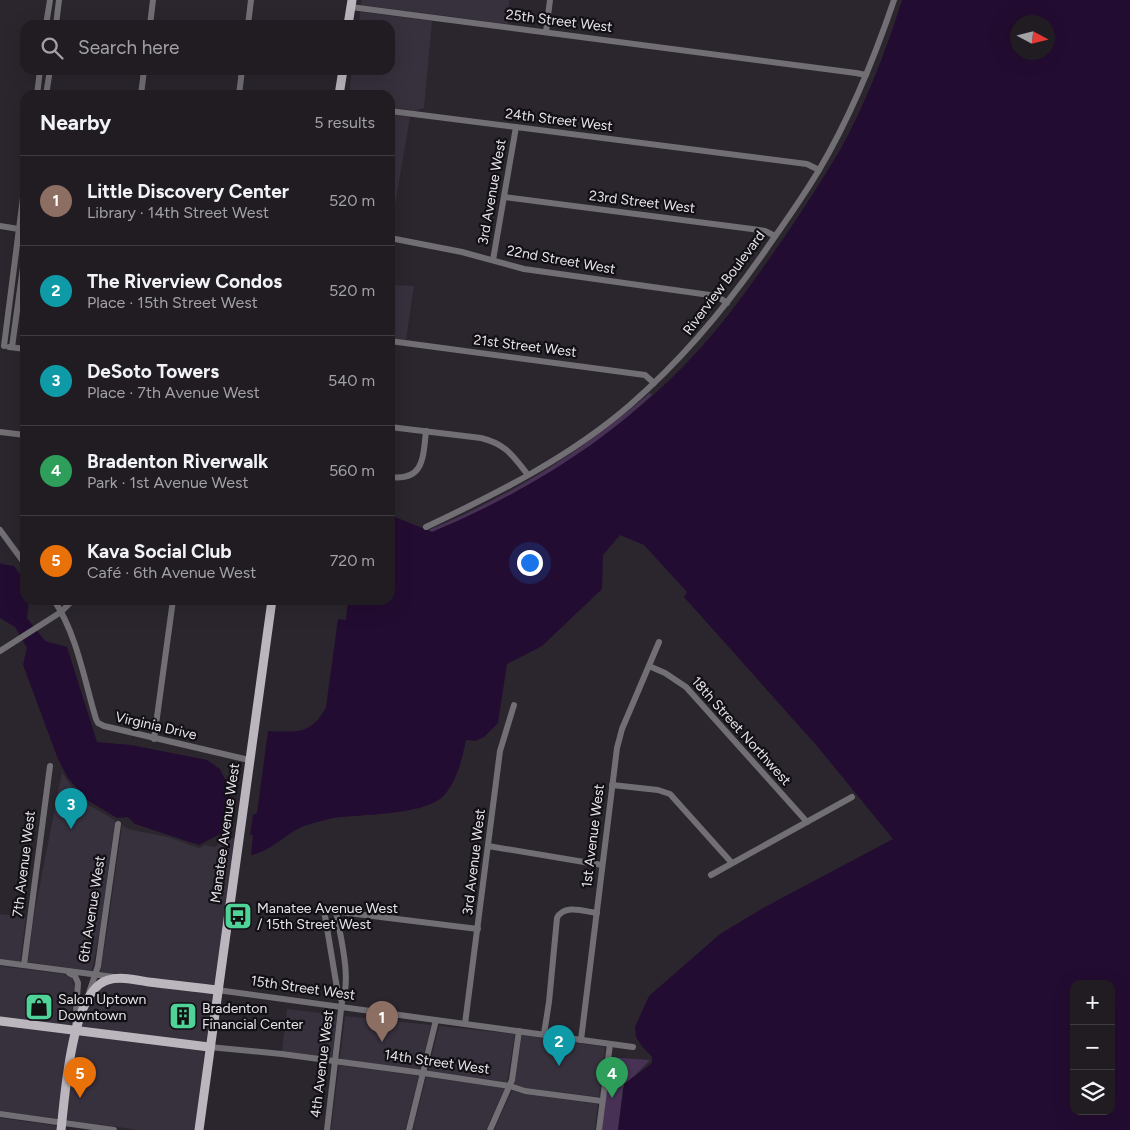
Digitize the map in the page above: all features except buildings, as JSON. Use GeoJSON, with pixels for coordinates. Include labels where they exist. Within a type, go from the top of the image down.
{"type":"FeatureCollection","features":[{"type":"Feature","properties":{"kind":"main road"},"geometry":{"type":"LineString","coordinates":[[349,20],[351,4]]}},
{"type":"Feature","properties":{"kind":"main road"},"geometry":{"type":"LineString","coordinates":[[340,90],[341,75]]}},
{"type":"Feature","properties":{"kind":"main road","name":"Manatee Avenue West"},"geometry":{"type":"LineString","coordinates":[[198,1130],[271,605]]}},
{"type":"Feature","properties":{"kind":"main road","name":"15th Street West"},"geometry":{"type":"LineString","coordinates":[[125,979],[217,990]]}},
{"type":"Feature","properties":{"kind":"main road","name":"6th Avenue West"},"geometry":{"type":"LineString","coordinates":[[61,1126],[75,1030],[88,997],[95,987],[103,981],[125,979]]}},
{"type":"Feature","properties":{"kind":"main road","name":"14th Street West"},"geometry":{"type":"LineString","coordinates":[[0,1021],[209,1047]]}},
{"type":"Feature","properties":{"kind":"street"},"geometry":{"type":"LineString","coordinates":[[47,20],[50,0]]}},
{"type":"Feature","properties":{"kind":"street"},"geometry":{"type":"LineString","coordinates":[[57,20],[59,0]]}},
{"type":"Feature","properties":{"kind":"street"},"geometry":{"type":"LineString","coordinates":[[151,20],[153,0]]}},
{"type":"Feature","properties":{"kind":"street"},"geometry":{"type":"LineString","coordinates":[[249,20],[251,0]]}},
{"type":"Feature","properties":{"kind":"street"},"geometry":{"type":"LineString","coordinates":[[546,32],[550,0]]}},
{"type":"Feature","properties":{"kind":"street","name":"Riverview Boulevard"},"geometry":{"type":"LineString","coordinates":[[426,527],[485,499],[551,463],[579,444],[630,406],[702,334],[727,303],[775,236],[819,170],[847,118],[866,75],[894,0]]}},
{"type":"Feature","properties":{"kind":"street","name":"25th Street West"},"geometry":{"type":"LineString","coordinates":[[351,4],[866,75]]}},
{"type":"Feature","properties":{"kind":"street"},"geometry":{"type":"LineString","coordinates":[[38,90],[39,75]]}},
{"type":"Feature","properties":{"kind":"street"},"geometry":{"type":"LineString","coordinates":[[47,90],[49,75]]}},
{"type":"Feature","properties":{"kind":"street"},"geometry":{"type":"LineString","coordinates":[[142,90],[143,75]]}},
{"type":"Feature","properties":{"kind":"street"},"geometry":{"type":"LineString","coordinates":[[240,90],[241,75]]}},
{"type":"Feature","properties":{"kind":"street","name":"24th Street West"},"geometry":{"type":"LineString","coordinates":[[395,112],[807,164],[819,170]]}},
{"type":"Feature","properties":{"kind":"street","name":"3rd Avenue West"},"geometry":{"type":"LineString","coordinates":[[493,260],[516,127]]}},
{"type":"Feature","properties":{"kind":"street","name":"23rd Street West"},"geometry":{"type":"LineString","coordinates":[[504,197],[752,229],[765,231],[775,236]]}},
{"type":"Feature","properties":{"kind":"street"},"geometry":{"type":"LineString","coordinates":[[0,226],[20,229]]}},
{"type":"Feature","properties":{"kind":"street","name":"22nd Street West"},"geometry":{"type":"LineString","coordinates":[[395,239],[435,246],[555,274],[717,296],[727,303]]}},
{"type":"Feature","properties":{"kind":"street"},"geometry":{"type":"LineString","coordinates":[[20,241],[2,346],[20,348]]}},
{"type":"Feature","properties":{"kind":"street"},"geometry":{"type":"LineString","coordinates":[[12,347],[20,289]]}},
{"type":"Feature","properties":{"kind":"street","name":"21st Street West"},"geometry":{"type":"LineString","coordinates":[[395,342],[645,375],[654,383]]}},
{"type":"Feature","properties":{"kind":"street"},"geometry":{"type":"LineString","coordinates":[[395,428],[481,438],[496,442],[509,451],[528,475]]}},
{"type":"Feature","properties":{"kind":"street"},"geometry":{"type":"LineString","coordinates":[[395,477],[409,477],[419,468],[426,431]]}},
{"type":"Feature","properties":{"kind":"street"},"geometry":{"type":"LineString","coordinates":[[0,432],[20,434]]}},
{"type":"Feature","properties":{"kind":"street"},"geometry":{"type":"LineString","coordinates":[[0,530],[20,557]]}},
{"type":"Feature","properties":{"kind":"street","name":"Virginia Drive"},"geometry":{"type":"LineString","coordinates":[[57,605],[62,612],[75,646],[98,723],[250,760]]}},
{"type":"Feature","properties":{"kind":"street"},"geometry":{"type":"LineString","coordinates":[[0,651],[62,612],[68,605]]}},
{"type":"Feature","properties":{"kind":"street"},"geometry":{"type":"LineString","coordinates":[[154,738],[172,605]]}},
{"type":"Feature","properties":{"kind":"street","name":"1st Avenue West"},"geometry":{"type":"LineString","coordinates":[[581,1040],[612,785],[620,737],[658,642]]}},
{"type":"Feature","properties":{"kind":"street","name":"18th Street Northwest"},"geometry":{"type":"LineString","coordinates":[[648,666],[665,673],[686,687],[807,822]]}},
{"type":"Feature","properties":{"kind":"street","name":"3rd Avenue West"},"geometry":{"type":"LineString","coordinates":[[465,1024],[500,751],[514,705]]}},
{"type":"Feature","properties":{"kind":"street","name":"7th Avenue West"},"geometry":{"type":"LineString","coordinates":[[24,965],[50,766]]}},
{"type":"Feature","properties":{"kind":"street"},"geometry":{"type":"LineString","coordinates":[[612,785],[658,790],[670,794],[731,862]]}},
{"type":"Feature","properties":{"kind":"street"},"geometry":{"type":"LineString","coordinates":[[710,875],[852,797]]}},
{"type":"Feature","properties":{"kind":"street","name":"6th Avenue West"},"geometry":{"type":"LineString","coordinates":[[88,997],[98,966],[118,824]]}},
{"type":"Feature","properties":{"kind":"street"},"geometry":{"type":"LineString","coordinates":[[488,846],[602,865]]}},
{"type":"Feature","properties":{"kind":"street"},"geometry":{"type":"LineString","coordinates":[[544,1034],[557,918],[566,909],[596,913]]}},
{"type":"Feature","properties":{"kind":"street"},"geometry":{"type":"LineString","coordinates":[[330,911],[478,929]]}},
{"type":"Feature","properties":{"kind":"street","name":"4th Avenue West"},"geometry":{"type":"LineString","coordinates":[[330,911],[338,994],[342,1004]]}},
{"type":"Feature","properties":{"kind":"street","name":"4th Avenue West"},"geometry":{"type":"LineString","coordinates":[[327,1130],[346,976],[330,911]]}},
{"type":"Feature","properties":{"kind":"street","name":"15th Street West"},"geometry":{"type":"LineString","coordinates":[[0,962],[125,979]]}},
{"type":"Feature","properties":{"kind":"street","name":"6th Avenue West"},"geometry":{"type":"LineString","coordinates":[[64,970],[75,976],[78,983],[75,1030]]}},
{"type":"Feature","properties":{"kind":"street","name":"15th Street West"},"geometry":{"type":"LineString","coordinates":[[217,990],[342,1004],[436,1020],[633,1047]]}},
{"type":"Feature","properties":{"kind":"street"},"geometry":{"type":"LineString","coordinates":[[409,1130],[436,1020]]}},
{"type":"Feature","properties":{"kind":"street"},"geometry":{"type":"LineString","coordinates":[[490,1130],[510,1086],[519,1031]]}},
{"type":"Feature","properties":{"kind":"street"},"geometry":{"type":"LineString","coordinates":[[599,1130],[610,1044]]}},
{"type":"Feature","properties":{"kind":"street","name":"14th Street West"},"geometry":{"type":"LineString","coordinates":[[209,1047],[423,1073],[510,1086],[524,1091],[602,1101]]}},
{"type":"Feature","properties":{"kind":"street"},"geometry":{"type":"LineString","coordinates":[[0,1114],[61,1126],[114,1130]]}},
{"type":"Feature","properties":{"kind":"shaded area"},"geometry":{"type":"Polygon","coordinates":[[[362,0],[509,0],[508,24],[361,5],[362,0]]]}},
{"type":"Feature","properties":{"kind":"shaded area"},"geometry":{"type":"Polygon","coordinates":[[[902,0],[1130,0],[1130,1130],[618,1130],[624,1084],[652,1063],[652,1057],[636,1037],[635,1027],[649,996],[720,934],[765,907],[893,839],[817,746],[684,597],[687,592],[644,545],[620,535],[603,555],[602,589],[542,646],[507,664],[498,723],[484,737],[475,741],[466,740],[457,775],[446,793],[438,801],[394,813],[333,818],[314,823],[299,828],[266,850],[251,855],[253,835],[228,830],[199,845],[135,824],[128,817],[117,818],[87,800],[68,778],[58,759],[23,665],[27,648],[15,627],[0,618],[0,561],[1,564],[14,566],[20,574],[20,605],[29,605],[27,618],[45,641],[67,647],[97,742],[131,745],[207,760],[220,769],[231,792],[228,808],[230,811],[253,815],[257,813],[268,731],[286,732],[302,730],[315,723],[326,707],[338,619],[346,620],[348,605],[395,605],[395,517],[432,532],[471,515],[547,474],[583,450],[651,398],[711,336],[748,288],[790,228],[840,150],[875,76],[902,0]]]}},
{"type":"Feature","properties":{"kind":"shaded area"},"geometry":{"type":"Polygon","coordinates":[[[360,12],[432,21],[424,108],[415,111],[395,108],[395,90],[350,90],[351,75],[395,75],[395,20],[359,20],[360,12]]]}},
{"type":"Feature","properties":{"kind":"shaded area"},"geometry":{"type":"Polygon","coordinates":[[[395,115],[410,117],[395,204],[395,115]]]}},
{"type":"Feature","properties":{"kind":"shaded area"},"geometry":{"type":"Polygon","coordinates":[[[395,285],[414,286],[406,340],[395,339],[395,285]]]}},
{"type":"Feature","properties":{"kind":"shaded area"},"geometry":{"type":"Polygon","coordinates":[[[650,393],[652,395],[615,427],[583,452],[542,478],[477,512],[432,532],[429,530],[518,487],[598,435],[650,393]]]}},
{"type":"Feature","properties":{"kind":"shaded area"},"geometry":{"type":"Polygon","coordinates":[[[62,772],[85,803],[115,820],[100,931],[92,971],[28,962],[34,915],[62,772]]]}},
{"type":"Feature","properties":{"kind":"shaded area"},"geometry":{"type":"Polygon","coordinates":[[[122,825],[128,829],[168,837],[199,848],[205,845],[215,847],[228,837],[235,839],[214,986],[100,972],[122,825]]]}},
{"type":"Feature","properties":{"kind":"shaded area"},"geometry":{"type":"Polygon","coordinates":[[[0,914],[26,917],[20,962],[0,959],[0,914]]]}},
{"type":"Feature","properties":{"kind":"shaded area"},"geometry":{"type":"Polygon","coordinates":[[[0,966],[63,974],[72,978],[74,988],[71,1027],[0,1017],[0,966]]]}},
{"type":"Feature","properties":{"kind":"shaded area"},"geometry":{"type":"Polygon","coordinates":[[[111,982],[125,982],[213,993],[206,1043],[80,1028],[94,994],[111,982]]]}},
{"type":"Feature","properties":{"kind":"shaded area"},"geometry":{"type":"Polygon","coordinates":[[[287,1009],[337,1015],[332,1058],[282,1051],[287,1009]]]}},
{"type":"Feature","properties":{"kind":"shaded area"},"geometry":{"type":"Polygon","coordinates":[[[345,1016],[431,1025],[420,1070],[340,1059],[345,1016]]]}},
{"type":"Feature","properties":{"kind":"shaded area"},"geometry":{"type":"Polygon","coordinates":[[[0,1024],[71,1033],[59,1119],[0,1111],[0,1024]]]}},
{"type":"Feature","properties":{"kind":"shaded area"},"geometry":{"type":"Polygon","coordinates":[[[439,1026],[515,1034],[507,1082],[428,1071],[439,1026]]]}},
{"type":"Feature","properties":{"kind":"shaded area"},"geometry":{"type":"Polygon","coordinates":[[[78,1034],[205,1050],[195,1130],[139,1130],[66,1120],[78,1034]]]}},
{"type":"Feature","properties":{"kind":"shaded area"},"geometry":{"type":"Polygon","coordinates":[[[522,1035],[605,1047],[599,1097],[525,1088],[514,1084],[522,1035]]]}},
{"type":"Feature","properties":{"kind":"shaded area"},"geometry":{"type":"Polygon","coordinates":[[[608,1057],[650,1060],[623,1088],[618,1130],[599,1130],[608,1057]]]}},
{"type":"Feature","properties":{"kind":"shaded area"},"geometry":{"type":"Polygon","coordinates":[[[339,1065],[419,1076],[405,1130],[331,1130],[339,1065]]]}},
{"type":"Feature","properties":{"kind":"shaded area"},"geometry":{"type":"Polygon","coordinates":[[[426,1077],[505,1088],[486,1130],[413,1130],[426,1077]]]}},
{"type":"Feature","properties":{"kind":"shaded area"},"geometry":{"type":"Polygon","coordinates":[[[512,1090],[524,1094],[598,1104],[595,1130],[494,1130],[512,1090]]]}},
{"type":"Feature","properties":{"kind":"shaded area"},"geometry":{"type":"Polygon","coordinates":[[[0,1118],[58,1126],[57,1130],[0,1130],[0,1118]]]}},
{"type":"Feature","properties":{"kind":"pier"},"geometry":{"type":"Polygon","coordinates":[[[232,811],[253,815],[250,835],[229,830],[232,811]]]}},
{"type":"Feature","properties":{"kind":"place","name":"DeSoto Towers"},"geometry":{"type":"Point","coordinates":[71,829]}},
{"type":"Feature","properties":{"kind":"place","name":"Manatee Avenue West / 15th Street West"},"geometry":{"type":"Point","coordinates":[238,916]}},
{"type":"Feature","properties":{"kind":"place","name":"Salon Uptown Downtown"},"geometry":{"type":"Point","coordinates":[39,1007]}},
{"type":"Feature","properties":{"kind":"place","name":"Bradenton Financial Center"},"geometry":{"type":"Point","coordinates":[183,1016]}},
{"type":"Feature","properties":{"kind":"place","name":"Little Discovery Center"},"geometry":{"type":"Point","coordinates":[382,1042]}},
{"type":"Feature","properties":{"kind":"place","name":"The Riverview Condos"},"geometry":{"type":"Point","coordinates":[559,1066]}},
{"type":"Feature","properties":{"kind":"place","name":"Kava Social Club"},"geometry":{"type":"Point","coordinates":[80,1098]}},
{"type":"Feature","properties":{"kind":"place","name":"Bradenton Riverwalk"},"geometry":{"type":"Point","coordinates":[612,1098]}}]}
